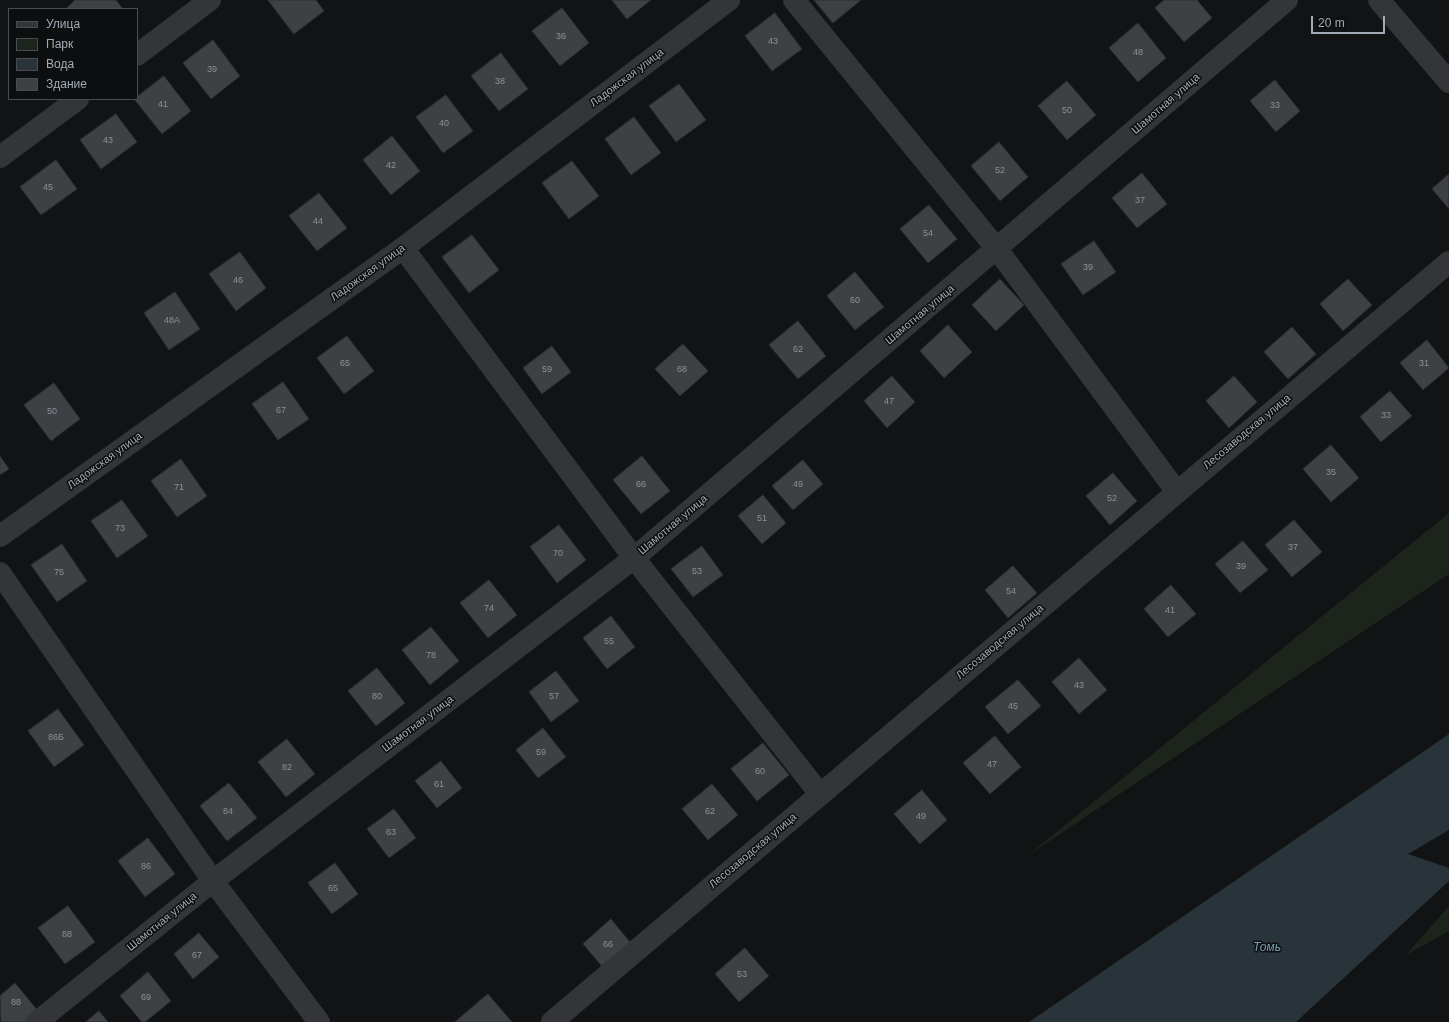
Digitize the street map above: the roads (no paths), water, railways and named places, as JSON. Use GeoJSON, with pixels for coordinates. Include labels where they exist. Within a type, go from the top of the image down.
{"type":"FeatureCollection","features":[{"type":"Feature","properties":{"kind":"street"},"geometry":{"type":"LineString","coordinates":[[138,54],[210,0]]}},
{"type":"Feature","properties":{"kind":"street","name":"Ладожская улица"},"geometry":{"type":"LineString","coordinates":[[0,536],[403,248],[730,0]]}},
{"type":"Feature","properties":{"kind":"street"},"geometry":{"type":"LineString","coordinates":[[794,0],[997,249],[1177,492]]}},
{"type":"Feature","properties":{"kind":"street","name":"Шамотная улица"},"geometry":{"type":"LineString","coordinates":[[38,1022],[213,881],[634,558],[1287,0]]}},
{"type":"Feature","properties":{"kind":"street"},"geometry":{"type":"LineString","coordinates":[[1380,0],[1449,82]]}},
{"type":"Feature","properties":{"kind":"street"},"geometry":{"type":"LineString","coordinates":[[0,157],[77,100]]}},
{"type":"Feature","properties":{"kind":"street"},"geometry":{"type":"LineString","coordinates":[[403,248],[634,558],[820,794]]}},
{"type":"Feature","properties":{"kind":"street","name":"Лесозаводская улица"},"geometry":{"type":"LineString","coordinates":[[552,1022],[1449,262]]}},
{"type":"Feature","properties":{"kind":"street"},"geometry":{"type":"LineString","coordinates":[[0,573],[213,881],[319,1022]]}},
{"type":"Feature","properties":{"kind":"water","name":"Томь"},"geometry":{"type":"Polygon","coordinates":[[[1449,734],[1449,830],[1408,854],[1449,868],[1449,881],[1296,1022],[1029,1022],[1449,734]]]}}]}
